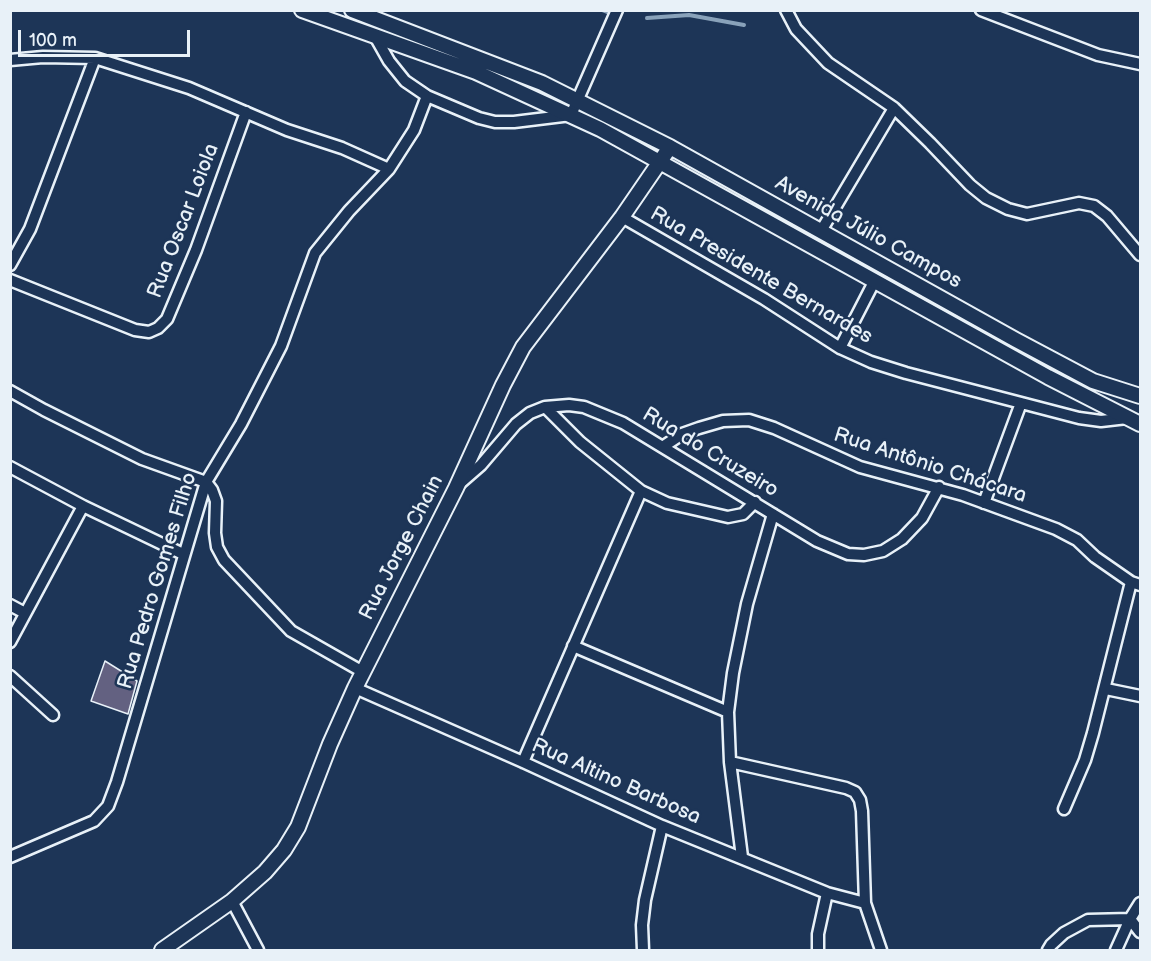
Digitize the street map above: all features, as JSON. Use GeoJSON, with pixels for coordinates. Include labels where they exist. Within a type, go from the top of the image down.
{"type":"FeatureCollection","features":[{"type":"Feature","properties":{"kind":"street"},"geometry":{"type":"LineString","coordinates":[[302,10],[476,72],[571,115],[874,282],[1140,424]]}},
{"type":"Feature","properties":{"kind":"street","name":"Avenida Júlio Campos"},"geometry":{"type":"LineString","coordinates":[[352,10],[542,83],[670,147],[1094,381],[1140,396]]}},
{"type":"Feature","properties":{"kind":"street"},"geometry":{"type":"LineString","coordinates":[[571,115],[617,10]]}},
{"type":"Feature","properties":{"kind":"street"},"geometry":{"type":"LineString","coordinates":[[786,10],[796,29],[828,63],[894,108],[970,185],[986,198],[1008,209],[1027,214],[1078,203],[1094,206],[1107,216],[1140,255]]}},
{"type":"Feature","properties":{"kind":"street"},"geometry":{"type":"LineString","coordinates":[[981,10],[1098,55],[1140,64]]}},
{"type":"Feature","properties":{"kind":"street"},"geometry":{"type":"LineString","coordinates":[[376,38],[389,61],[405,81],[427,96],[479,118],[495,122],[514,122],[571,115]]}},
{"type":"Feature","properties":{"kind":"street"},"geometry":{"type":"LineString","coordinates":[[10,60],[43,57],[95,58],[189,88],[287,130],[342,148],[388,169]]}},
{"type":"Feature","properties":{"kind":"street"},"geometry":{"type":"LineString","coordinates":[[10,265],[30,229],[95,58]]}},
{"type":"Feature","properties":{"kind":"street"},"geometry":{"type":"LineString","coordinates":[[476,72],[481,58]]}},
{"type":"Feature","properties":{"kind":"street","name":"Rua Pedro Gomes Filho"},"geometry":{"type":"LineString","coordinates":[[10,858],[94,821],[108,806],[206,482],[241,423],[281,346],[315,253],[349,211],[388,169],[414,130],[427,96]]}},
{"type":"Feature","properties":{"kind":"street"},"geometry":{"type":"LineString","coordinates":[[821,231],[894,108]]}},
{"type":"Feature","properties":{"kind":"street","name":"Rua Oscar Loiola"},"geometry":{"type":"LineString","coordinates":[[10,280],[135,330],[149,332],[159,328],[167,319],[196,250],[246,112]]}},
{"type":"Feature","properties":{"kind":"street","name":"Rua Jorge Chain"},"geometry":{"type":"LineString","coordinates":[[162,951],[232,901],[265,872],[298,827],[330,744],[355,688],[456,488],[502,385],[523,347],[622,217],[670,147]]}},
{"type":"Feature","properties":{"kind":"street"},"geometry":{"type":"LineString","coordinates":[[696,182],[704,166]]}},
{"type":"Feature","properties":{"kind":"street","name":"Rua Presidente Bernardes"},"geometry":{"type":"LineString","coordinates":[[622,217],[764,299],[840,348],[871,362],[1078,418],[1101,421],[1127,418]]}},
{"type":"Feature","properties":{"kind":"street"},"geometry":{"type":"LineString","coordinates":[[840,348],[874,282]]}},
{"type":"Feature","properties":{"kind":"street"},"geometry":{"type":"LineString","coordinates":[[10,391],[142,459],[206,482],[216,501],[214,533],[217,547],[224,560],[291,631],[363,672]]}},
{"type":"Feature","properties":{"kind":"street"},"geometry":{"type":"LineString","coordinates":[[1127,418],[1133,401],[1140,396]]}},
{"type":"Feature","properties":{"kind":"street"},"geometry":{"type":"LineString","coordinates":[[984,503],[1021,403]]}},
{"type":"Feature","properties":{"kind":"street","name":"Rua do Cruzeiro"},"geometry":{"type":"LineString","coordinates":[[456,488],[481,465],[516,424],[530,413],[545,407],[569,405],[584,407],[623,423],[817,541],[848,554],[864,555],[883,551],[902,539],[922,518],[939,487]]}},
{"type":"Feature","properties":{"kind":"street"},"geometry":{"type":"LineString","coordinates":[[545,407],[580,442],[641,491],[667,503],[728,517],[743,514],[755,502]]}},
{"type":"Feature","properties":{"kind":"street","name":"Rua Antônio Chácara"},"geometry":{"type":"LineString","coordinates":[[664,446],[682,434],[699,428],[723,421],[749,420],[774,428],[860,467],[939,487],[1056,529],[1077,540],[1095,557],[1136,584]]}},
{"type":"Feature","properties":{"kind":"street"},"geometry":{"type":"LineString","coordinates":[[10,467],[83,506],[183,554]]}},
{"type":"Feature","properties":{"kind":"street"},"geometry":{"type":"LineString","coordinates":[[523,762],[641,491]]}},
{"type":"Feature","properties":{"kind":"street"},"geometry":{"type":"LineString","coordinates":[[10,642],[83,506]]}},
{"type":"Feature","properties":{"kind":"street"},"geometry":{"type":"LineString","coordinates":[[742,857],[730,762],[728,712],[733,673],[747,604],[773,514]]}},
{"type":"Feature","properties":{"kind":"street"},"geometry":{"type":"LineString","coordinates":[[1064,809],[1085,760],[1136,584]]}},
{"type":"Feature","properties":{"kind":"street"},"geometry":{"type":"LineString","coordinates":[[10,605],[25,613]]}},
{"type":"Feature","properties":{"kind":"street"},"geometry":{"type":"LineString","coordinates":[[573,646],[728,712]]}},
{"type":"Feature","properties":{"kind":"street"},"geometry":{"type":"LineString","coordinates":[[10,676],[53,715]]}},
{"type":"Feature","properties":{"kind":"street","name":"Rua Altino Barbosa"},"geometry":{"type":"LineString","coordinates":[[355,688],[662,826],[827,893],[865,903]]}},
{"type":"Feature","properties":{"kind":"street"},"geometry":{"type":"LineString","coordinates":[[1106,689],[1140,696]]}},
{"type":"Feature","properties":{"kind":"street"},"geometry":{"type":"LineString","coordinates":[[730,762],[855,792],[860,800],[862,812],[865,903],[881,951]]}},
{"type":"Feature","properties":{"kind":"street"},"geometry":{"type":"LineString","coordinates":[[643,951],[644,908],[662,826]]}},
{"type":"Feature","properties":{"kind":"street"},"geometry":{"type":"LineString","coordinates":[[818,951],[818,934],[827,893]]}},
{"type":"Feature","properties":{"kind":"street"},"geometry":{"type":"LineString","coordinates":[[232,901],[258,951]]}},
{"type":"Feature","properties":{"kind":"street"},"geometry":{"type":"LineString","coordinates":[[1116,951],[1140,903]]}},
{"type":"Feature","properties":{"kind":"street"},"geometry":{"type":"LineString","coordinates":[[1048,951],[1064,933],[1088,920],[1130,920]]}},
{"type":"Feature","properties":{"kind":"street"},"geometry":{"type":"LineString","coordinates":[[1130,920],[1140,932]]}},
{"type":"Feature","properties":{"kind":"building"},"geometry":{"type":"Polygon","coordinates":[[[105,661],[137,681],[128,714],[91,701],[105,661]]]}},
{"type":"Feature","properties":{"kind":"waterway"},"geometry":{"type":"LineString","coordinates":[[602,10],[612,14]]}},
{"type":"Feature","properties":{"kind":"waterway"},"geometry":{"type":"LineString","coordinates":[[647,18],[689,15],[744,25]]}}]}
